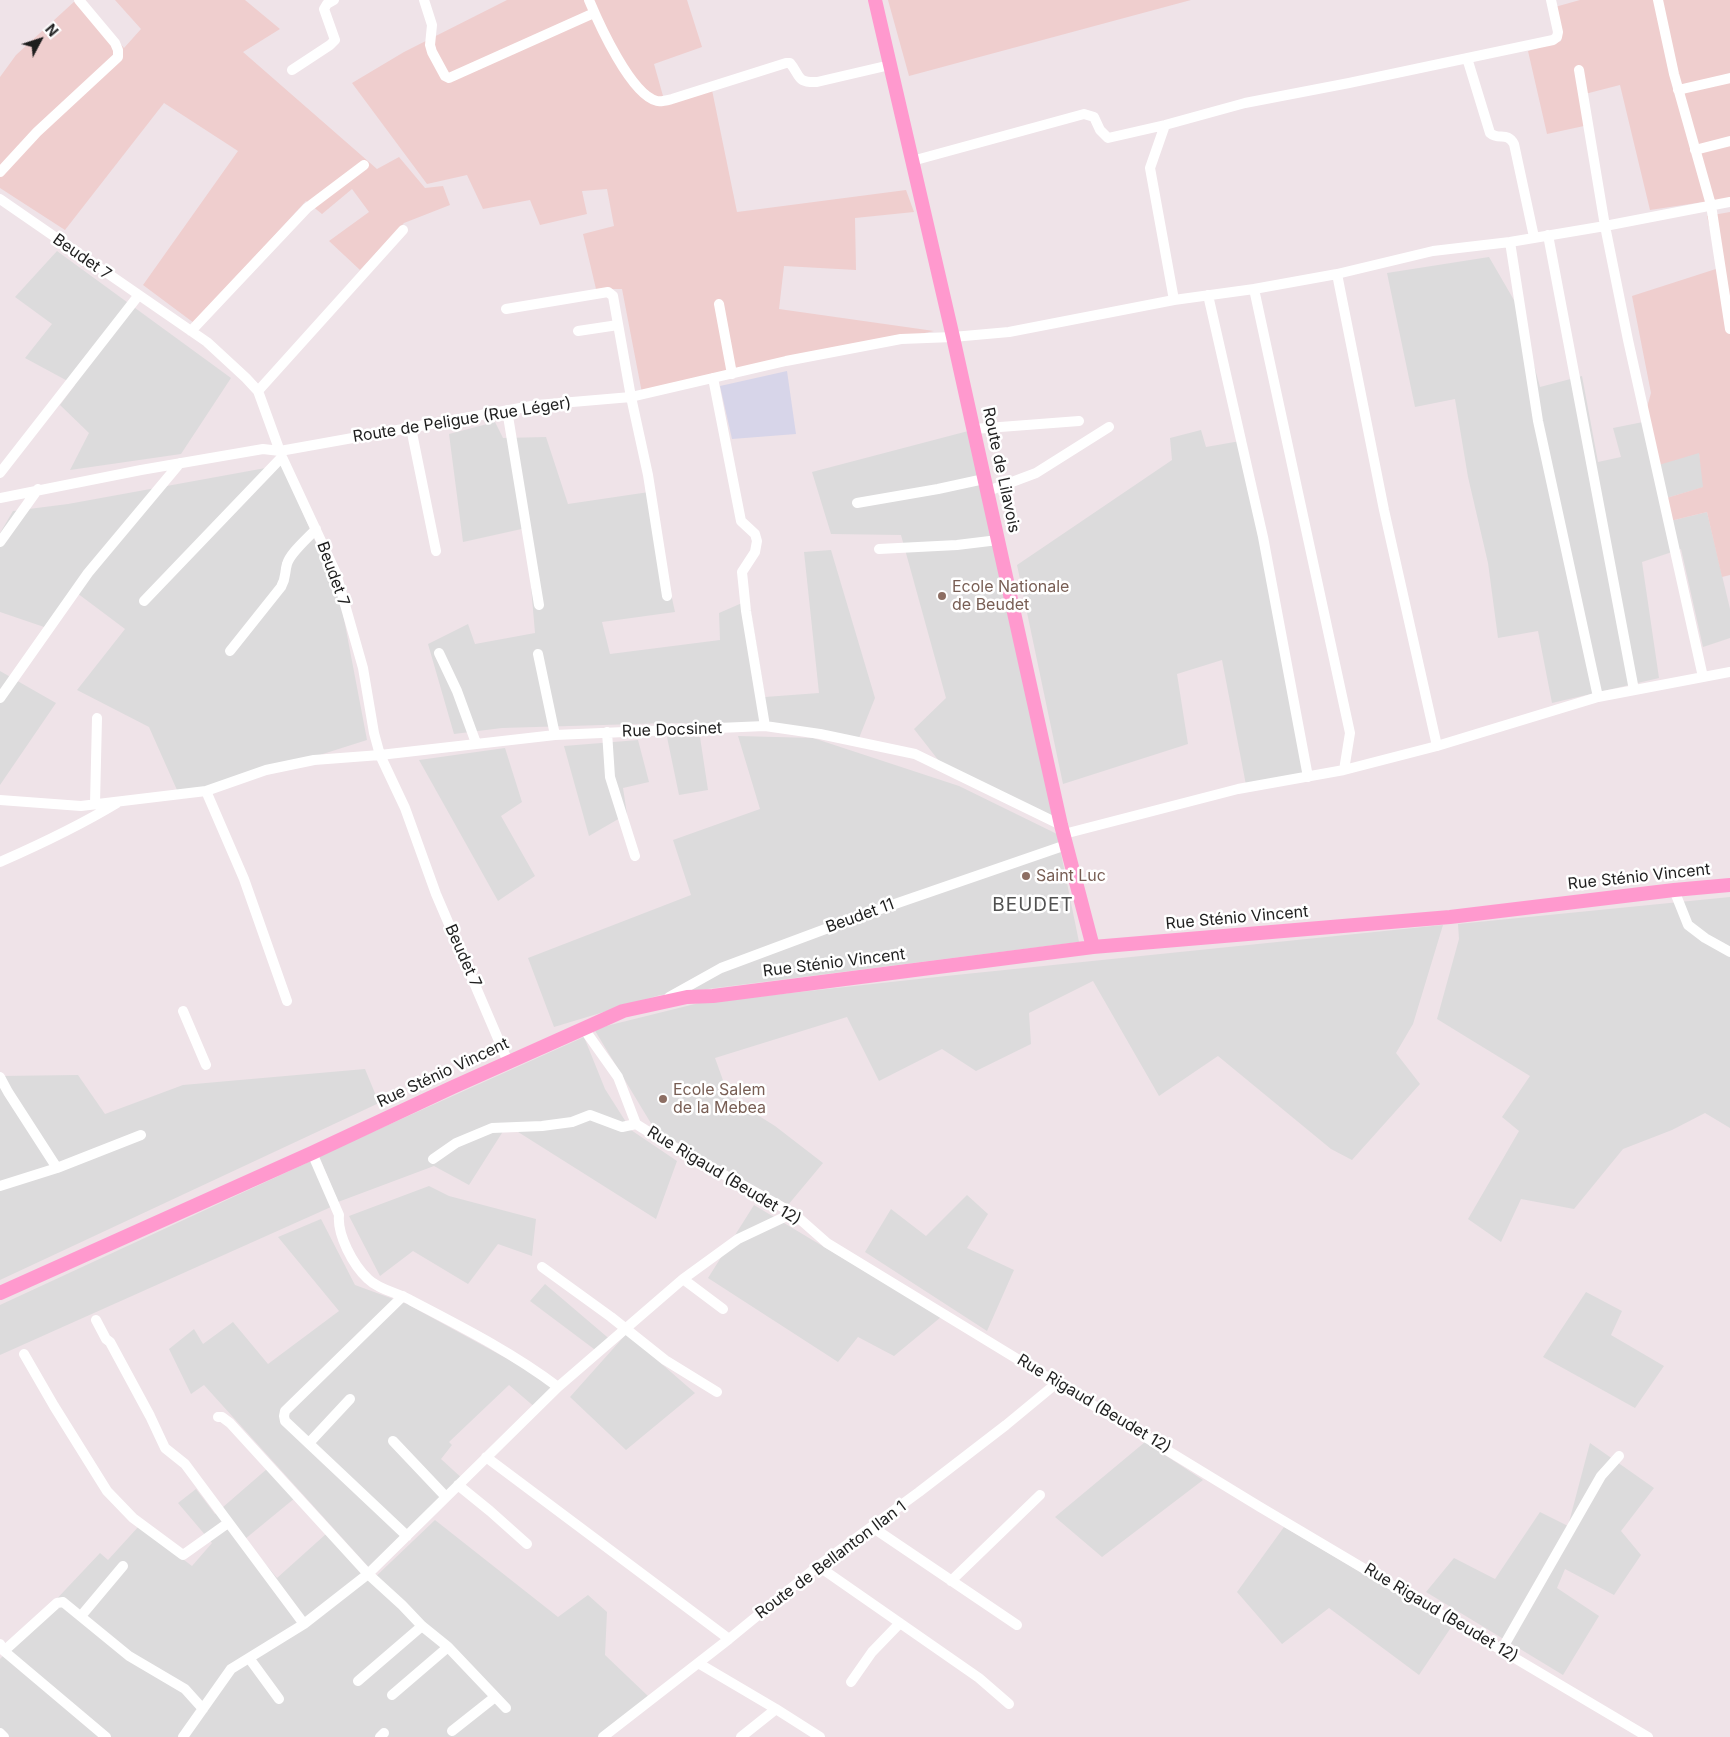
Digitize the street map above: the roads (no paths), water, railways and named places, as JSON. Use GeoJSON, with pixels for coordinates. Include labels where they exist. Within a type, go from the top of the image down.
{"type":"FeatureCollection","features":[{"type":"Feature","properties":{"kind":"main road","name":"Route de Lilavois"},"geometry":{"type":"LineString","coordinates":[[874,0],[974,429],[1064,835],[1093,947]]}},
{"type":"Feature","properties":{"kind":"main road","name":"Rue Sténio Vincent"},"geometry":{"type":"LineString","coordinates":[[0,1293],[312,1154],[508,1062],[623,1011],[660,1002],[687,997],[1093,947],[1450,917],[1730,885]]}},
{"type":"Feature","properties":{"kind":"street"},"geometry":{"type":"LineString","coordinates":[[0,172],[37,132],[118,57],[115,43],[79,0]]}},
{"type":"Feature","properties":{"kind":"street"},"geometry":{"type":"LineString","coordinates":[[292,70],[335,40],[324,9],[326,4],[334,0]]}},
{"type":"Feature","properties":{"kind":"street"},"geometry":{"type":"LineString","coordinates":[[424,0],[432,24],[430,45],[432,52],[449,78],[594,13]]}},
{"type":"Feature","properties":{"kind":"street"},"geometry":{"type":"LineString","coordinates":[[589,0],[620,63],[635,86],[646,96],[658,102],[786,63],[790,63],[799,78],[807,82],[816,82],[890,65]]}},
{"type":"Feature","properties":{"kind":"street"},"geometry":{"type":"LineString","coordinates":[[912,161],[1084,114],[1094,117],[1100,130],[1108,138],[1165,125],[1244,103],[1553,40],[1557,37],[1558,32],[1551,0]]}},
{"type":"Feature","properties":{"kind":"street"},"geometry":{"type":"LineString","coordinates":[[1658,0],[1678,90],[1710,205],[1728,298],[1730,329]]}},
{"type":"Feature","properties":{"kind":"street"},"geometry":{"type":"LineString","coordinates":[[1467,58],[1490,133],[1497,137],[1507,137],[1514,144],[1534,237]]}},
{"type":"Feature","properties":{"kind":"street"},"geometry":{"type":"LineString","coordinates":[[1579,70],[1605,226],[1628,340],[1703,677]]}},
{"type":"Feature","properties":{"kind":"street"},"geometry":{"type":"LineString","coordinates":[[1678,90],[1730,78]]}},
{"type":"Feature","properties":{"kind":"street"},"geometry":{"type":"LineString","coordinates":[[1165,125],[1150,168],[1174,300]]}},
{"type":"Feature","properties":{"kind":"street"},"geometry":{"type":"LineString","coordinates":[[1695,150],[1730,141]]}},
{"type":"Feature","properties":{"kind":"street"},"geometry":{"type":"LineString","coordinates":[[190,331],[307,208],[364,165]]}},
{"type":"Feature","properties":{"kind":"street","name":"Beudet 7"},"geometry":{"type":"LineString","coordinates":[[0,200],[207,342],[258,391],[281,454],[336,573],[363,668],[374,733],[380,755],[404,808],[436,894],[508,1062]]}},
{"type":"Feature","properties":{"kind":"street","name":"Route de Peligue (Rue Léger)"},"geometry":{"type":"LineString","coordinates":[[0,498],[263,449],[281,454],[537,405],[632,397],[786,361],[901,339],[1009,332],[1174,300],[1254,289],[1336,274],[1433,251],[1510,242],[1730,202]]}},
{"type":"Feature","properties":{"kind":"street"},"geometry":{"type":"LineString","coordinates":[[258,391],[403,230]]}},
{"type":"Feature","properties":{"kind":"street"},"geometry":{"type":"LineString","coordinates":[[1548,235],[1634,690]]}},
{"type":"Feature","properties":{"kind":"street"},"geometry":{"type":"LineString","coordinates":[[1510,242],[1538,420],[1598,697]]}},
{"type":"Feature","properties":{"kind":"street"},"geometry":{"type":"LineString","coordinates":[[1336,274],[1384,510],[1438,746]]}},
{"type":"Feature","properties":{"kind":"street"},"geometry":{"type":"LineString","coordinates":[[1254,289],[1350,733],[1344,770]]}},
{"type":"Feature","properties":{"kind":"street"},"geometry":{"type":"LineString","coordinates":[[506,309],[608,292],[614,296],[648,475],[667,596]]}},
{"type":"Feature","properties":{"kind":"street"},"geometry":{"type":"LineString","coordinates":[[1208,295],[1263,537],[1308,778]]}},
{"type":"Feature","properties":{"kind":"street"},"geometry":{"type":"LineString","coordinates":[[0,473],[138,296]]}},
{"type":"Feature","properties":{"kind":"street"},"geometry":{"type":"LineString","coordinates":[[720,304],[732,374]]}},
{"type":"Feature","properties":{"kind":"street"},"geometry":{"type":"LineString","coordinates":[[578,331],[618,325]]}},
{"type":"Feature","properties":{"kind":"street"},"geometry":{"type":"LineString","coordinates":[[713,378],[741,521],[754,534],[757,541],[755,552],[742,572],[746,611],[765,726]]}},
{"type":"Feature","properties":{"kind":"street"},"geometry":{"type":"LineString","coordinates":[[507,410],[539,605]]}},
{"type":"Feature","properties":{"kind":"street"},"geometry":{"type":"LineString","coordinates":[[974,429],[1079,421]]}},
{"type":"Feature","properties":{"kind":"street"},"geometry":{"type":"LineString","coordinates":[[857,503],[938,489],[986,485],[1036,473],[1109,427]]}},
{"type":"Feature","properties":{"kind":"street"},"geometry":{"type":"LineString","coordinates":[[411,428],[436,550]]}},
{"type":"Feature","properties":{"kind":"street"},"geometry":{"type":"LineString","coordinates":[[144,601],[281,454]]}},
{"type":"Feature","properties":{"kind":"street"},"geometry":{"type":"LineString","coordinates":[[0,698],[88,573],[180,463]]}},
{"type":"Feature","properties":{"kind":"street"},"geometry":{"type":"LineString","coordinates":[[0,542],[38,490]]}},
{"type":"Feature","properties":{"kind":"street"},"geometry":{"type":"LineString","coordinates":[[230,651],[281,588],[286,575],[286,565],[290,558],[316,529]]}},
{"type":"Feature","properties":{"kind":"street"},"geometry":{"type":"LineString","coordinates":[[879,549],[998,540]]}},
{"type":"Feature","properties":{"kind":"street"},"geometry":{"type":"LineString","coordinates":[[439,653],[457,691],[476,743]]}},
{"type":"Feature","properties":{"kind":"street"},"geometry":{"type":"LineString","coordinates":[[538,654],[555,735]]}},
{"type":"Feature","properties":{"kind":"street","name":"Beudet 11"},"geometry":{"type":"LineString","coordinates":[[660,1002],[721,968],[862,915],[1064,835],[1238,788],[1308,778],[1438,746],[1598,697],[1730,672]]}},
{"type":"Feature","properties":{"kind":"street"},"geometry":{"type":"LineString","coordinates":[[95,804],[96,718]]}},
{"type":"Feature","properties":{"kind":"street","name":"Rue Docsinet"},"geometry":{"type":"LineString","coordinates":[[0,800],[81,806],[206,791],[266,770],[314,760],[380,755],[555,735],[765,726],[820,734],[915,754],[1064,835]]}},
{"type":"Feature","properties":{"kind":"street"},"geometry":{"type":"LineString","coordinates":[[607,732],[610,777],[635,856]]}},
{"type":"Feature","properties":{"kind":"street"},"geometry":{"type":"LineString","coordinates":[[206,791],[244,880],[287,1001]]}},
{"type":"Feature","properties":{"kind":"street"},"geometry":{"type":"LineString","coordinates":[[0,862],[47,842],[120,801]]}},
{"type":"Feature","properties":{"kind":"street"},"geometry":{"type":"LineString","coordinates":[[1674,890],[1688,925],[1705,938],[1730,952]]}},
{"type":"Feature","properties":{"kind":"street"},"geometry":{"type":"LineString","coordinates":[[183,1011],[206,1065]]}},
{"type":"Feature","properties":{"kind":"street","name":"Rue Rigaud (Beudet 12)"},"geometry":{"type":"LineString","coordinates":[[584,1029],[618,1077],[636,1124],[793,1213],[828,1243],[1260,1506],[1648,1737]]}},
{"type":"Feature","properties":{"kind":"street"},"geometry":{"type":"LineString","coordinates":[[0,1077],[57,1168]]}},
{"type":"Feature","properties":{"kind":"street"},"geometry":{"type":"LineString","coordinates":[[432,1158],[456,1143],[492,1128],[542,1126],[572,1122],[590,1116],[622,1127],[636,1124]]}},
{"type":"Feature","properties":{"kind":"street"},"geometry":{"type":"LineString","coordinates":[[0,1186],[57,1168],[141,1134]]}},
{"type":"Feature","properties":{"kind":"street"},"geometry":{"type":"LineString","coordinates":[[312,1154],[339,1215],[338,1224],[344,1246],[366,1278],[374,1285],[403,1296],[471,1332],[558,1387]]}},
{"type":"Feature","properties":{"kind":"street"},"geometry":{"type":"LineString","coordinates":[[183,1737],[231,1669],[304,1624],[368,1574],[558,1387],[683,1278],[738,1239],[793,1213]]}},
{"type":"Feature","properties":{"kind":"street"},"geometry":{"type":"LineString","coordinates":[[542,1266],[665,1360],[717,1392]]}},
{"type":"Feature","properties":{"kind":"street"},"geometry":{"type":"LineString","coordinates":[[683,1278],[723,1309]]}},
{"type":"Feature","properties":{"kind":"street"},"geometry":{"type":"LineString","coordinates":[[403,1296],[285,1411],[284,1416],[285,1421],[407,1536]]}},
{"type":"Feature","properties":{"kind":"street"},"geometry":{"type":"LineString","coordinates":[[96,1320],[142,1400],[165,1448],[185,1464],[304,1624]]}},
{"type":"Feature","properties":{"kind":"street"},"geometry":{"type":"LineString","coordinates":[[24,1354],[54,1406],[108,1491],[133,1518],[183,1555],[228,1523]]}},
{"type":"Feature","properties":{"kind":"street","name":"Route de Bellanton Ilan 1"},"geometry":{"type":"LineString","coordinates":[[603,1737],[729,1639],[818,1566],[1006,1425],[1058,1382]]}},
{"type":"Feature","properties":{"kind":"street"},"geometry":{"type":"LineString","coordinates":[[309,1443],[350,1399]]}},
{"type":"Feature","properties":{"kind":"street"},"geometry":{"type":"LineString","coordinates":[[218,1417],[222,1417],[230,1423],[368,1574],[422,1626],[448,1647],[506,1708]]}},
{"type":"Feature","properties":{"kind":"street"},"geometry":{"type":"LineString","coordinates":[[394,1442],[446,1497]]}},
{"type":"Feature","properties":{"kind":"street"},"geometry":{"type":"LineString","coordinates":[[1502,1649],[1601,1476],[1619,1456]]}},
{"type":"Feature","properties":{"kind":"street"},"geometry":{"type":"LineString","coordinates":[[486,1457],[729,1639]]}},
{"type":"Feature","properties":{"kind":"street"},"geometry":{"type":"LineString","coordinates":[[458,1485],[527,1544]]}},
{"type":"Feature","properties":{"kind":"street"},"geometry":{"type":"LineString","coordinates":[[951,1581],[1040,1495]]}},
{"type":"Feature","properties":{"kind":"street"},"geometry":{"type":"LineString","coordinates":[[872,1527],[1017,1625]]}},
{"type":"Feature","properties":{"kind":"street"},"geometry":{"type":"LineString","coordinates":[[81,1616],[123,1566]]}},
{"type":"Feature","properties":{"kind":"street"},"geometry":{"type":"LineString","coordinates":[[818,1566],[979,1678],[1009,1704]]}},
{"type":"Feature","properties":{"kind":"street"},"geometry":{"type":"LineString","coordinates":[[106,1737],[2,1648],[56,1603],[63,1602],[129,1656],[185,1689],[203,1709]]}},
{"type":"Feature","properties":{"kind":"street"},"geometry":{"type":"LineString","coordinates":[[851,1682],[872,1652],[900,1623]]}},
{"type":"Feature","properties":{"kind":"street"},"geometry":{"type":"LineString","coordinates":[[358,1681],[422,1626]]}},
{"type":"Feature","properties":{"kind":"street"},"geometry":{"type":"LineString","coordinates":[[392,1695],[448,1647]]}},
{"type":"Feature","properties":{"kind":"street"},"geometry":{"type":"LineString","coordinates":[[249,1658],[279,1699]]}},
{"type":"Feature","properties":{"kind":"street"},"geometry":{"type":"LineString","coordinates":[[698,1663],[820,1737]]}},
{"type":"Feature","properties":{"kind":"street"},"geometry":{"type":"LineString","coordinates":[[452,1731],[495,1697]]}},
{"type":"Feature","properties":{"kind":"street"},"geometry":{"type":"LineString","coordinates":[[741,1737],[776,1709]]}},
{"type":"Feature","properties":{"kind":"street"},"geometry":{"type":"LineString","coordinates":[[0,1733],[4,1737]]}},
{"type":"Feature","properties":{"kind":"place","name":"Ecole Nationale de Beudet"},"geometry":{"type":"Point","coordinates":[942,596]}},
{"type":"Feature","properties":{"kind":"place","name":"Saint Luc"},"geometry":{"type":"Point","coordinates":[1026,876]}},
{"type":"Feature","properties":{"kind":"place","name":"Ecole Salem de la Mebea"},"geometry":{"type":"Point","coordinates":[663,1099]}},
{"type":"Feature","properties":{"kind":"district","name":"BEUDET"},"geometry":{"type":"Point","coordinates":[1033,905]}}]}
